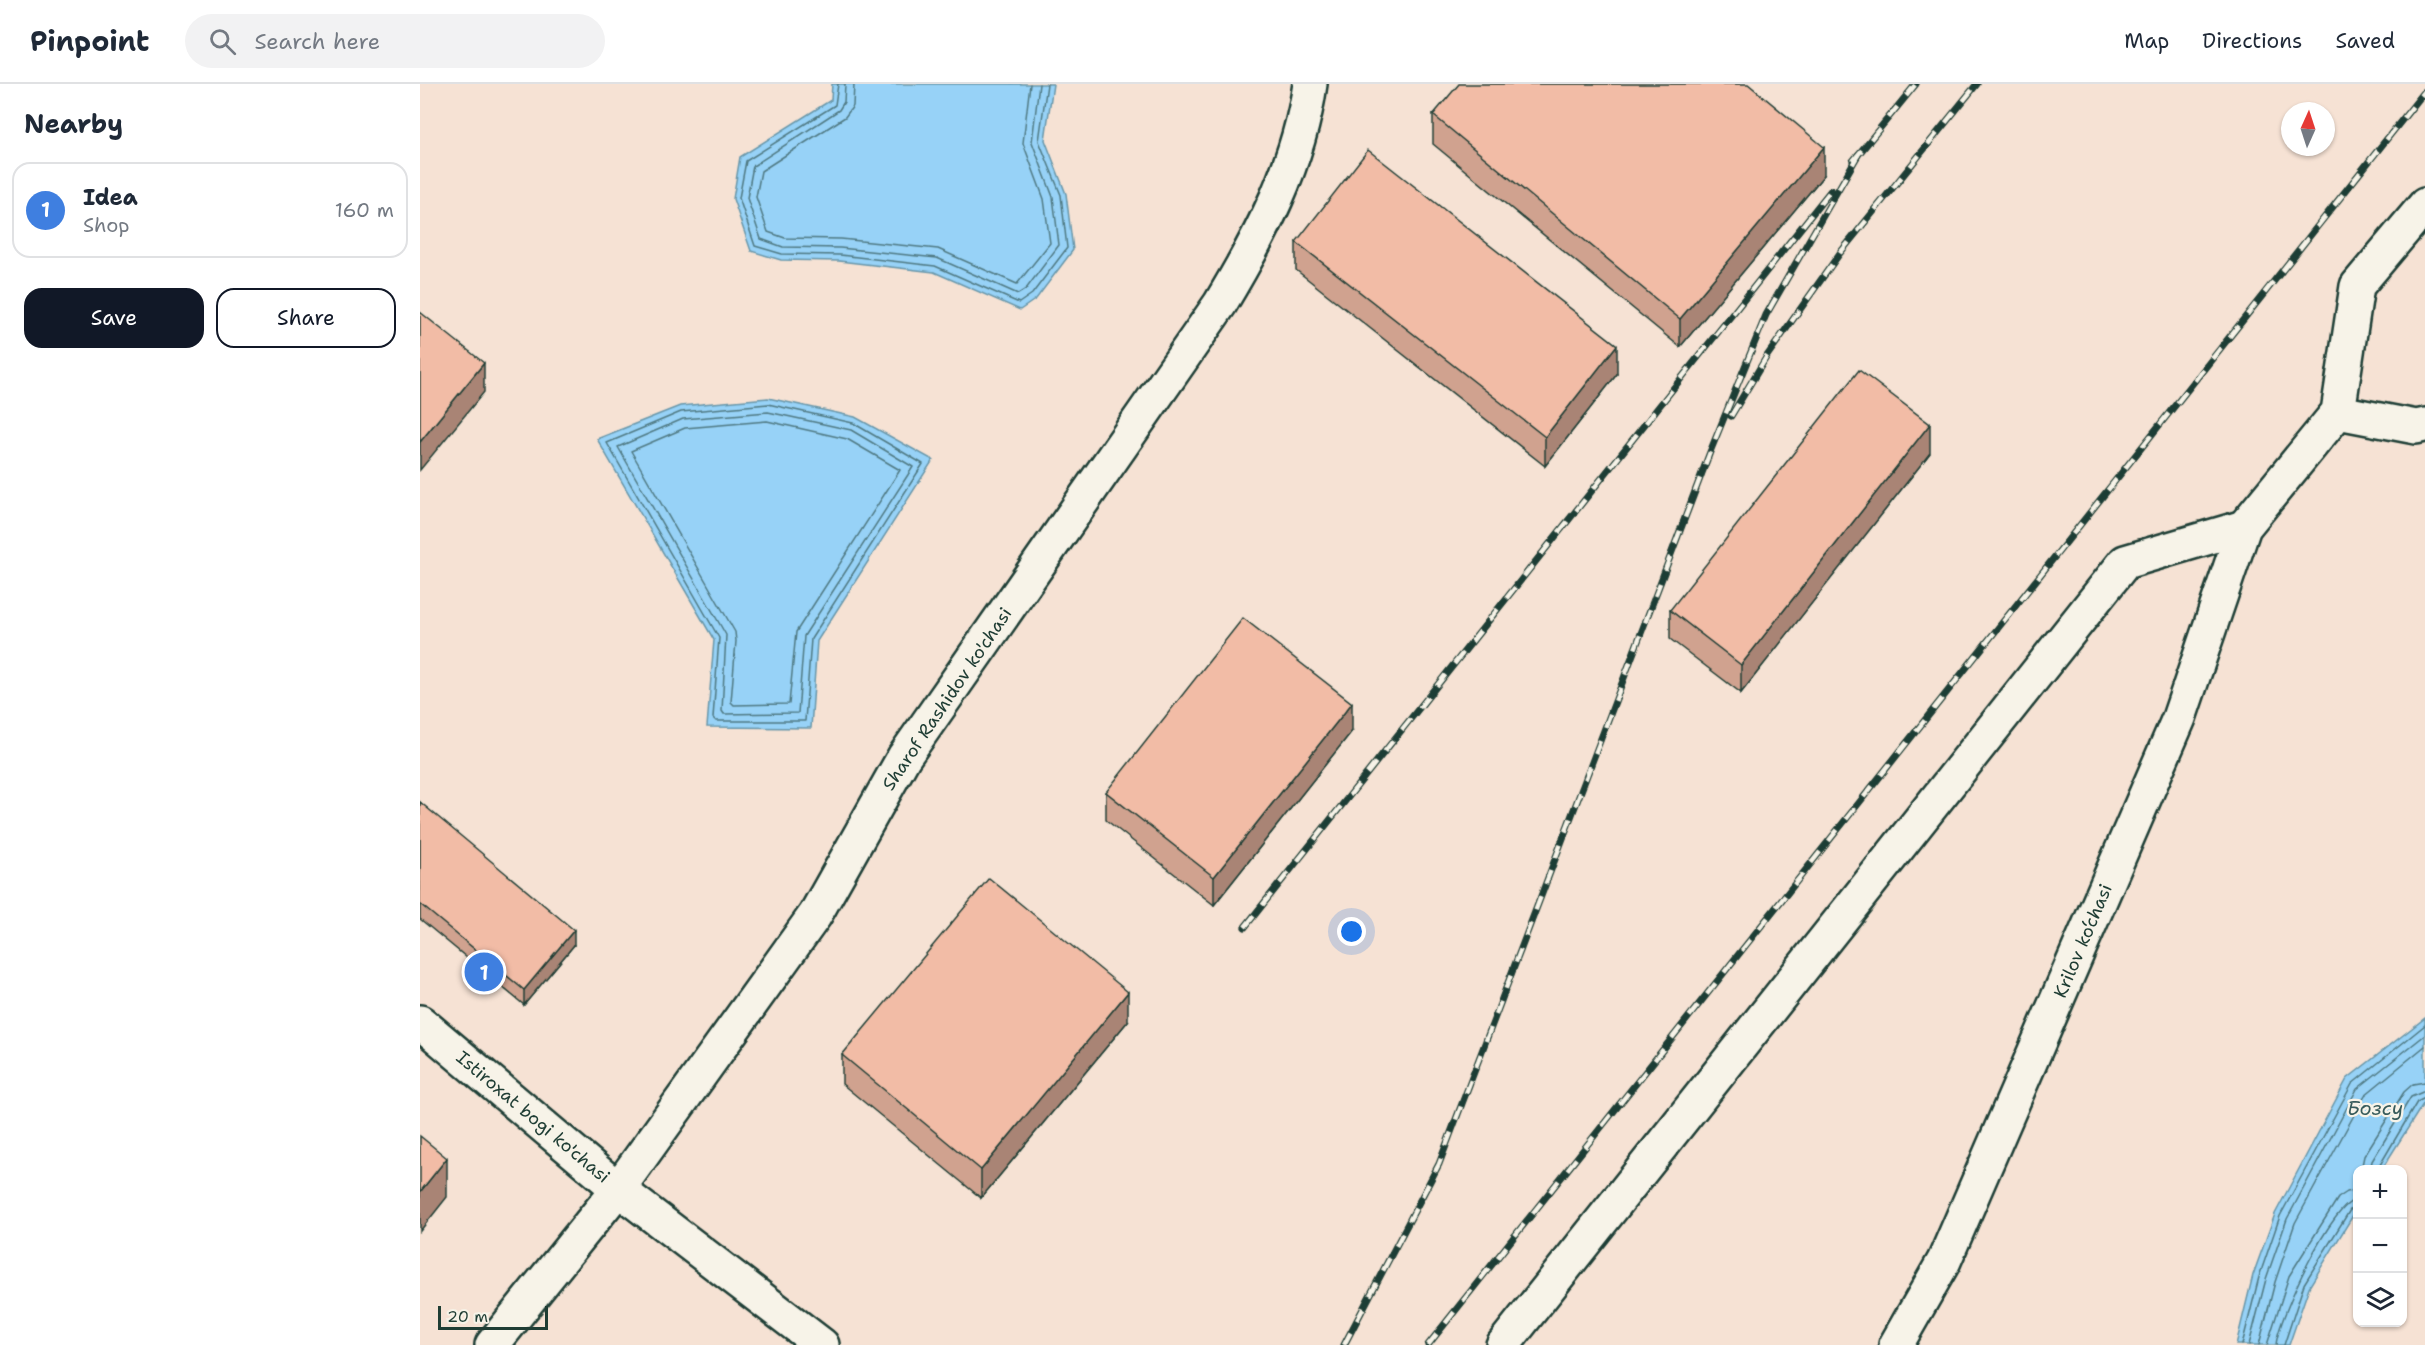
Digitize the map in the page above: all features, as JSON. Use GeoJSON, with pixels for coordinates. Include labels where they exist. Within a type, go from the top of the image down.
{"type":"FeatureCollection","features":[{"type":"Feature","properties":{"kind":"street","name":"Sharof Rashidov ko'chasi"},"geometry":{"type":"LineString","coordinates":[[492,1345],[618,1188],[815,915],[904,758],[1220,304],[1250,255],[1275,202],[1295,148],[1310,84]]}},
{"type":"Feature","properties":{"kind":"street"},"geometry":{"type":"LineString","coordinates":[[1503,1345],[2125,562],[2244,527],[2338,412],[2357,286],[2425,205]]}},
{"type":"Feature","properties":{"kind":"street"},"geometry":{"type":"LineString","coordinates":[[2338,412],[2416,427],[2425,425]]}},
{"type":"Feature","properties":{"kind":"street","name":"Krilov ko‘chasi"},"geometry":{"type":"LineString","coordinates":[[1896,1345],[1944,1261],[2179,718],[2244,527]]}},
{"type":"Feature","properties":{"kind":"street","name":"Istiroxat bogi ko'chasi"},"geometry":{"type":"LineString","coordinates":[[420,1022],[618,1188],[822,1345]]}},
{"type":"Feature","properties":{"kind":"water"},"geometry":{"type":"Polygon","coordinates":[[[832,84],[1053,84],[1045,140],[1066,194],[1073,250],[1036,299],[1020,310],[934,272],[839,261],[781,260],[751,251],[733,199],[740,157],[831,100],[832,84]]]}},
{"type":"Feature","properties":{"kind":"water"},"geometry":{"type":"Polygon","coordinates":[[[768,398],[855,417],[933,460],[817,641],[811,728],[707,727],[714,640],[597,439],[680,406],[768,398]]]}},
{"type":"Feature","properties":{"kind":"water","name":"Бозсу"},"geometry":{"type":"Polygon","coordinates":[[[2425,1018],[2425,1101],[2385,1165],[2353,1165],[2353,1216],[2309,1287],[2289,1345],[2236,1345],[2253,1275],[2275,1214],[2347,1079],[2425,1018]]]}},
{"type":"Feature","properties":{"kind":"building"},"geometry":{"type":"Polygon","coordinates":[[[1459,84],[1748,84],[1824,147],[1680,319],[1433,115],[1459,84]]]}},
{"type":"Feature","properties":{"kind":"building"},"geometry":{"type":"Polygon","coordinates":[[[1368,150],[1617,345],[1545,437],[1296,242],[1368,150]]]}},
{"type":"Feature","properties":{"kind":"building"},"geometry":{"type":"Polygon","coordinates":[[[420,312],[484,363],[420,442],[420,312]]]}},
{"type":"Feature","properties":{"kind":"building"},"geometry":{"type":"Polygon","coordinates":[[[1859,370],[1930,424],[1741,665],[1670,610],[1859,370]]]}},
{"type":"Feature","properties":{"kind":"building"},"geometry":{"type":"Polygon","coordinates":[[[1243,618],[1352,703],[1214,877],[1106,792],[1243,618]]]}},
{"type":"Feature","properties":{"kind":"building"},"geometry":{"type":"Polygon","coordinates":[[[420,802],[574,930],[524,990],[420,904],[420,802]]]}},
{"type":"Feature","properties":{"kind":"building"},"geometry":{"type":"Polygon","coordinates":[[[989,878],[1128,992],[981,1170],[842,1055],[989,878]]]}},
{"type":"Feature","properties":{"kind":"building"},"geometry":{"type":"Polygon","coordinates":[[[420,1136],[447,1158],[420,1192],[420,1136]]]}},
{"type":"Feature","properties":{"kind":"railway"},"geometry":{"type":"LineString","coordinates":[[1853,161],[1916,84]]}},
{"type":"Feature","properties":{"kind":"railway"},"geometry":{"type":"LineString","coordinates":[[1731,416],[1767,356],[1840,253],[1977,84]]}},
{"type":"Feature","properties":{"kind":"railway"},"geometry":{"type":"LineString","coordinates":[[1428,1345],[2425,91]]}},
{"type":"Feature","properties":{"kind":"railway"},"geometry":{"type":"LineString","coordinates":[[1344,1345],[1439,1164],[1710,452],[1766,315],[1858,155]]}},
{"type":"Feature","properties":{"kind":"railway"},"geometry":{"type":"LineString","coordinates":[[1245,927],[1831,190]]}},
{"type":"Feature","properties":{"kind":"place","name":"Idea"},"geometry":{"type":"Point","coordinates":[484,972]}}]}
